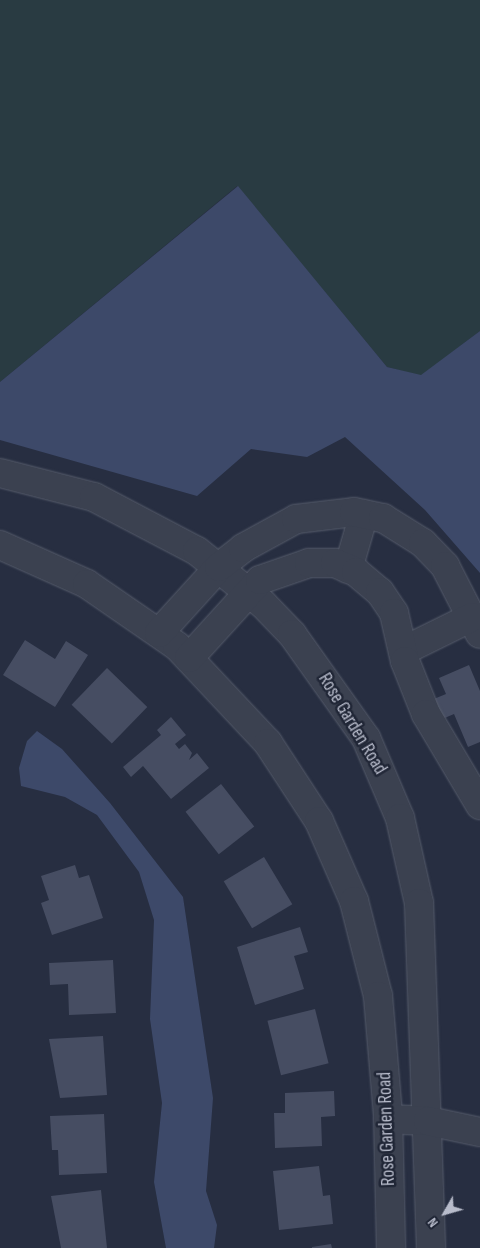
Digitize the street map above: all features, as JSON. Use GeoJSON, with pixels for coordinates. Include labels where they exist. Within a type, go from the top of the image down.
{"type":"FeatureCollection","features":[{"type":"Feature","properties":{"kind":"street","name":"Rose Garden Road"},"geometry":{"type":"LineString","coordinates":[[0,473],[38,480],[121,508],[173,535],[249,592],[292,634],[343,701],[381,770],[400,818],[419,903],[431,1248]]}},
{"type":"Feature","properties":{"kind":"street"},"geometry":{"type":"LineString","coordinates":[[160,633],[218,567],[296,519],[324,512],[364,514],[403,527],[423,543],[445,566],[476,626],[403,651]]}},
{"type":"Feature","properties":{"kind":"street"},"geometry":{"type":"LineString","coordinates":[[348,569],[364,514]]}},
{"type":"Feature","properties":{"kind":"street","name":"Rose Garden Road"},"geometry":{"type":"LineString","coordinates":[[0,545],[87,584],[160,633],[190,658],[268,743],[332,847],[368,949],[384,1043],[392,1248]]}},
{"type":"Feature","properties":{"kind":"street"},"geometry":{"type":"LineString","coordinates":[[190,658],[260,580],[309,563],[348,569],[380,592],[394,613],[403,651],[426,714],[473,777],[480,805]]}},
{"type":"Feature","properties":{"kind":"street"},"geometry":{"type":"LineString","coordinates":[[388,1118],[428,1121],[480,1132]]}},
{"type":"Feature","properties":{"kind":"shaded area"},"geometry":{"type":"Polygon","coordinates":[[[0,0],[480,0],[480,331],[421,376],[387,367],[237,186],[0,382],[0,0]]]}},
{"type":"Feature","properties":{"kind":"water"},"geometry":{"type":"Polygon","coordinates":[[[238,186],[387,367],[421,375],[480,331],[480,573],[425,510],[345,437],[307,457],[251,449],[197,496],[0,440],[0,382],[238,186]]]}},
{"type":"Feature","properties":{"kind":"water"},"geometry":{"type":"Polygon","coordinates":[[[37,731],[62,749],[110,803],[183,897],[213,1098],[206,1191],[217,1225],[214,1248],[166,1248],[154,1182],[162,1103],[150,1019],[154,920],[139,872],[97,815],[65,797],[21,786],[19,768],[27,741],[37,731]]]}},
{"type":"Feature","properties":{"kind":"building"},"geometry":{"type":"Polygon","coordinates":[[[25,640],[55,659],[66,641],[88,655],[55,707],[3,675],[25,640]]]}},
{"type":"Feature","properties":{"kind":"building"},"geometry":{"type":"Polygon","coordinates":[[[469,665],[480,691],[480,742],[468,747],[454,714],[433,723],[424,703],[446,694],[439,678],[469,665]]]}},
{"type":"Feature","properties":{"kind":"building"},"geometry":{"type":"Polygon","coordinates":[[[107,668],[147,707],[112,744],[72,705],[107,668]]]}},
{"type":"Feature","properties":{"kind":"building"},"geometry":{"type":"Polygon","coordinates":[[[171,717],[186,735],[175,744],[179,749],[185,744],[192,753],[189,760],[197,753],[209,768],[171,799],[143,766],[131,777],[123,767],[161,735],[157,730],[171,717]]]}},
{"type":"Feature","properties":{"kind":"building"},"geometry":{"type":"Polygon","coordinates":[[[221,784],[254,827],[219,854],[186,812],[221,784]]]}},
{"type":"Feature","properties":{"kind":"building"},"geometry":{"type":"Polygon","coordinates":[[[264,857],[292,904],[252,928],[224,881],[264,857]]]}},
{"type":"Feature","properties":{"kind":"building"},"geometry":{"type":"Polygon","coordinates":[[[75,865],[79,878],[89,875],[103,918],[52,935],[41,903],[49,900],[41,876],[75,865]]]}},
{"type":"Feature","properties":{"kind":"building"},"geometry":{"type":"Polygon","coordinates":[[[300,927],[308,952],[294,956],[304,989],[255,1005],[237,947],[300,927]]]}},
{"type":"Feature","properties":{"kind":"building"},"geometry":{"type":"Polygon","coordinates":[[[113,960],[116,1013],[69,1015],[68,984],[50,985],[49,963],[113,960]]]}},
{"type":"Feature","properties":{"kind":"building"},"geometry":{"type":"Polygon","coordinates":[[[315,1009],[329,1063],[281,1075],[267,1021],[315,1009]]]}},
{"type":"Feature","properties":{"kind":"building"},"geometry":{"type":"Polygon","coordinates":[[[103,1036],[107,1095],[60,1098],[49,1039],[103,1036]]]}},
{"type":"Feature","properties":{"kind":"building"},"geometry":{"type":"Polygon","coordinates":[[[334,1091],[335,1116],[321,1117],[322,1146],[275,1148],[274,1113],[285,1113],[285,1093],[334,1091]]]}},
{"type":"Feature","properties":{"kind":"building"},"geometry":{"type":"Polygon","coordinates":[[[104,1114],[107,1173],[59,1175],[58,1150],[52,1150],[50,1116],[104,1114]]]}},
{"type":"Feature","properties":{"kind":"building"},"geometry":{"type":"Polygon","coordinates":[[[319,1166],[323,1196],[330,1195],[333,1224],[279,1230],[273,1171],[319,1166]]]}},
{"type":"Feature","properties":{"kind":"building"},"geometry":{"type":"Polygon","coordinates":[[[101,1190],[107,1248],[61,1248],[51,1196],[101,1190]]]}},
{"type":"Feature","properties":{"kind":"building"},"geometry":{"type":"Polygon","coordinates":[[[331,1244],[332,1248],[312,1248],[312,1247],[331,1244]]]}}]}
